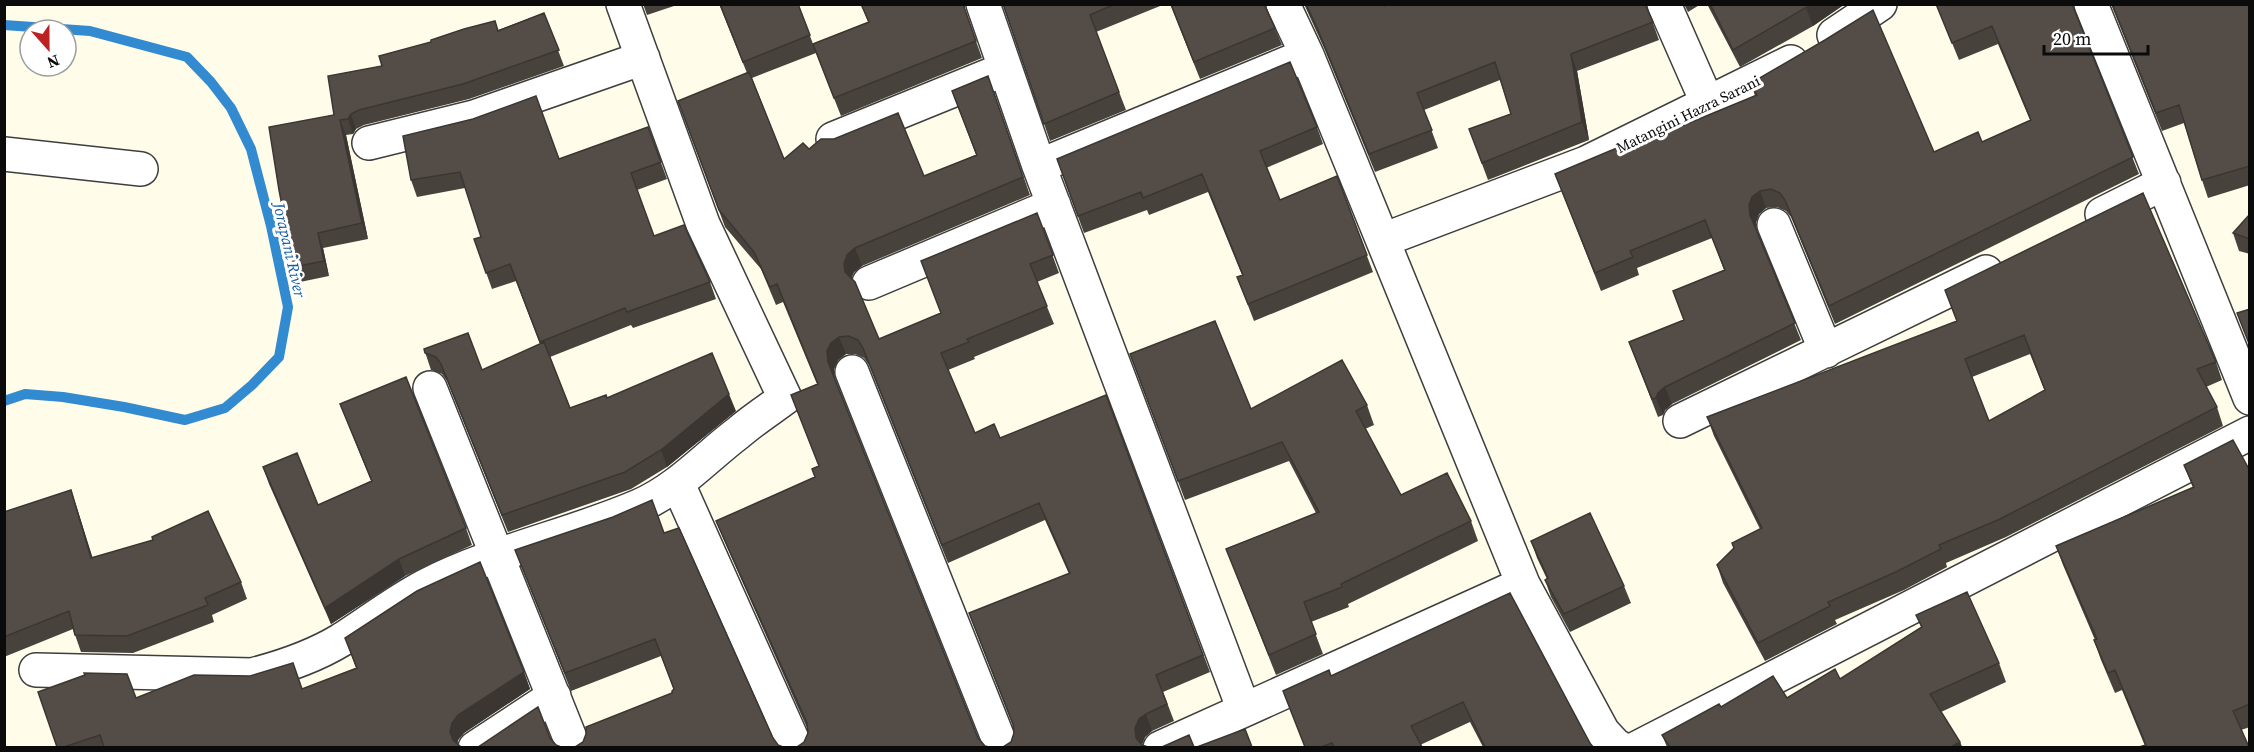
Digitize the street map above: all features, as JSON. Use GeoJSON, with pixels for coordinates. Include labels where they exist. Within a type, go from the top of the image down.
{"type":"FeatureCollection","features":[{"type":"Feature","properties":{"kind":"street"},"geometry":{"type":"LineString","coordinates":[[36,670],[252,675],[281,668],[313,655],[340,640],[379,612],[427,585],[499,556],[640,505],[678,484],[737,433],[786,398],[703,224],[623,4]]}},
{"type":"Feature","properties":{"kind":"street"},"geometry":{"type":"LineString","coordinates":[[983,4],[1039,166],[1244,710]]}},
{"type":"Feature","properties":{"kind":"street"},"geometry":{"type":"LineString","coordinates":[[1283,4],[1307,55],[1523,584],[1603,732],[1615,745],[1637,747],[2250,433]]}},
{"type":"Feature","properties":{"kind":"street"},"geometry":{"type":"LineString","coordinates":[[1664,4],[1708,104]]}},
{"type":"Feature","properties":{"kind":"street","name":"Matangini Hazra Sarani"},"geometry":{"type":"LineString","coordinates":[[1383,240],[1587,163],[1784,67],[1880,4]]}},
{"type":"Feature","properties":{"kind":"street"},"geometry":{"type":"LineString","coordinates":[[2091,4],[2250,398]]}},
{"type":"Feature","properties":{"kind":"street"},"geometry":{"type":"LineString","coordinates":[[1039,166],[1307,55]]}},
{"type":"Feature","properties":{"kind":"street"},"geometry":{"type":"LineString","coordinates":[[369,142],[474,117],[643,58]]}},
{"type":"Feature","properties":{"kind":"street"},"geometry":{"type":"LineString","coordinates":[[833,139],[1005,69]]}},
{"type":"Feature","properties":{"kind":"street"},"geometry":{"type":"LineString","coordinates":[[4,154],[141,169]]}},
{"type":"Feature","properties":{"kind":"street"},"geometry":{"type":"LineString","coordinates":[[2079,225],[2164,183]]}},
{"type":"Feature","properties":{"kind":"street"},"geometry":{"type":"LineString","coordinates":[[869,283],[1054,205]]}},
{"type":"Feature","properties":{"kind":"street"},"geometry":{"type":"LineString","coordinates":[[1774,225],[1826,351]]}},
{"type":"Feature","properties":{"kind":"street"},"geometry":{"type":"LineString","coordinates":[[1680,422],[2016,256]]}},
{"type":"Feature","properties":{"kind":"street"},"geometry":{"type":"LineString","coordinates":[[852,372],[1002,747]]}},
{"type":"Feature","properties":{"kind":"street"},"geometry":{"type":"LineString","coordinates":[[430,388],[574,747]]}},
{"type":"Feature","properties":{"kind":"street"},"geometry":{"type":"LineString","coordinates":[[678,484],[796,747]]}},
{"type":"Feature","properties":{"kind":"street"},"geometry":{"type":"LineString","coordinates":[[1160,747],[1523,584]]}},
{"type":"Feature","properties":{"kind":"street"},"geometry":{"type":"LineString","coordinates":[[475,747],[554,696]]}},
{"type":"Feature","properties":{"kind":"building"},"geometry":{"type":"Polygon","coordinates":[[[720,4],[798,4],[810,35],[743,62],[720,4]]]}},
{"type":"Feature","properties":{"kind":"building"},"geometry":{"type":"Polygon","coordinates":[[[861,4],[963,4],[976,41],[834,98],[813,44],[869,22],[861,4]]]}},
{"type":"Feature","properties":{"kind":"building"},"geometry":{"type":"Polygon","coordinates":[[[1003,4],[1115,4],[1090,15],[1119,92],[1044,124],[1003,4]]]}},
{"type":"Feature","properties":{"kind":"building"},"geometry":{"type":"Polygon","coordinates":[[[1171,4],[1264,4],[1275,28],[1194,62],[1171,4]]]}},
{"type":"Feature","properties":{"kind":"building"},"geometry":{"type":"Polygon","coordinates":[[[1306,4],[1384,4],[1385,6],[1388,4],[1645,4],[1653,22],[1571,54],[1582,122],[1482,163],[1469,129],[1511,114],[1495,62],[1417,93],[1432,130],[1369,154],[1306,4]]]}},
{"type":"Feature","properties":{"kind":"building"},"geometry":{"type":"Polygon","coordinates":[[[1710,4],[1812,4],[1733,50],[1710,4]]]}},
{"type":"Feature","properties":{"kind":"building"},"geometry":{"type":"Polygon","coordinates":[[[1936,4],[2072,4],[2133,157],[1829,306],[1785,200],[1780,193],[1771,189],[1760,191],[1752,197],[1749,205],[1750,215],[1795,323],[1665,387],[1656,398],[1652,399],[1629,342],[1684,320],[1673,291],[1725,270],[1705,220],[1630,251],[1633,257],[1595,273],[1555,174],[1624,145],[1626,149],[1757,95],[1751,83],[1873,10],[1934,152],[1978,132],[1982,142],[2031,120],[1992,26],[1952,43],[1936,4]]]}},
{"type":"Feature","properties":{"kind":"building"},"geometry":{"type":"Polygon","coordinates":[[[2112,4],[2250,4],[2250,166],[2202,180],[2179,105],[2156,113],[2112,4]]]}},
{"type":"Feature","properties":{"kind":"building"},"geometry":{"type":"Polygon","coordinates":[[[544,13],[559,50],[463,84],[359,110],[351,114],[348,119],[340,120],[362,223],[318,233],[324,261],[294,267],[269,127],[334,115],[328,76],[382,66],[379,56],[431,42],[431,40],[464,29],[495,21],[498,31],[544,13]]]}},
{"type":"Feature","properties":{"kind":"building"},"geometry":{"type":"Polygon","coordinates":[[[1290,62],[1317,127],[1260,151],[1280,200],[1337,176],[1367,255],[1248,304],[1237,277],[1243,275],[1202,174],[1143,198],[1141,192],[1078,216],[1057,159],[1290,62]]]}},
{"type":"Feature","properties":{"kind":"building"},"geometry":{"type":"Polygon","coordinates":[[[749,72],[784,159],[803,143],[809,149],[821,139],[834,139],[898,113],[924,176],[977,155],[952,91],[988,76],[1023,177],[855,248],[847,255],[844,264],[845,272],[855,282],[879,339],[941,313],[921,261],[1037,213],[1053,255],[1030,264],[1047,306],[967,339],[969,342],[941,353],[975,433],[994,424],[1000,438],[1106,395],[1203,655],[1156,675],[1167,704],[1139,719],[1135,728],[1136,738],[1142,745],[1148,747],[1003,747],[1011,742],[1014,733],[1013,724],[969,613],[1070,573],[1039,503],[942,545],[863,348],[858,340],[849,336],[839,337],[831,343],[827,351],[828,362],[978,738],[989,747],[797,747],[804,742],[808,733],[807,723],[716,521],[815,477],[812,469],[819,466],[791,395],[818,384],[777,284],[770,287],[754,252],[719,210],[678,101],[749,72]]]}},
{"type":"Feature","properties":{"kind":"building"},"geometry":{"type":"Polygon","coordinates":[[[536,96],[559,159],[648,127],[661,162],[631,173],[654,236],[684,225],[710,282],[627,312],[625,308],[540,342],[510,264],[486,273],[474,239],[481,237],[460,172],[411,180],[403,136],[473,119],[536,96]]]}},
{"type":"Feature","properties":{"kind":"building"},"geometry":{"type":"Polygon","coordinates":[[[2143,193],[2216,362],[2197,369],[2217,407],[2000,519],[1939,545],[1941,549],[1898,571],[1828,602],[1830,606],[1758,643],[1717,565],[1734,548],[1732,543],[1762,528],[1707,417],[1957,321],[1945,290],[2143,193]],[[2024,335],[1965,359],[1989,421],[2045,390],[2024,335]]]}},
{"type":"Feature","properties":{"kind":"building"},"geometry":{"type":"Polygon","coordinates":[[[2250,214],[2250,239],[2233,233],[2250,214]]]}},
{"type":"Feature","properties":{"kind":"building"},"geometry":{"type":"Polygon","coordinates":[[[2250,309],[2250,346],[2237,313],[2250,309]]]}},
{"type":"Feature","properties":{"kind":"building"},"geometry":{"type":"Polygon","coordinates":[[[1215,321],[1251,409],[1342,360],[1367,405],[1356,411],[1401,495],[1447,473],[1471,521],[1341,584],[1342,587],[1304,602],[1316,634],[1269,655],[1226,549],[1319,512],[1282,442],[1178,481],[1130,354],[1215,321]]]}},
{"type":"Feature","properties":{"kind":"building"},"geometry":{"type":"Polygon","coordinates":[[[468,333],[482,370],[544,342],[570,408],[606,395],[607,398],[712,353],[729,394],[661,450],[625,472],[502,515],[441,364],[436,357],[425,353],[424,349],[468,333]]]}},
{"type":"Feature","properties":{"kind":"building"},"geometry":{"type":"Polygon","coordinates":[[[406,377],[466,528],[399,559],[325,608],[263,467],[297,453],[318,505],[372,481],[340,404],[406,377]]]}},
{"type":"Feature","properties":{"kind":"building"},"geometry":{"type":"Polygon","coordinates":[[[2233,440],[2250,471],[2250,704],[2233,711],[2249,747],[2139,747],[2146,745],[2115,670],[2108,673],[2094,640],[2097,639],[2056,546],[2194,487],[2184,465],[2233,440]]]}},
{"type":"Feature","properties":{"kind":"building"},"geometry":{"type":"Polygon","coordinates":[[[71,490],[91,558],[153,540],[152,537],[208,511],[241,582],[205,598],[208,605],[127,636],[75,635],[69,611],[4,637],[4,512],[71,490]]]}},
{"type":"Feature","properties":{"kind":"building"},"geometry":{"type":"Polygon","coordinates":[[[652,500],[664,533],[679,528],[773,738],[778,745],[783,747],[575,747],[583,742],[586,727],[672,693],[674,689],[655,639],[565,673],[515,550],[613,517],[652,500]]]}},
{"type":"Feature","properties":{"kind":"building"},"geometry":{"type":"Polygon","coordinates":[[[1590,513],[1624,586],[1564,614],[1545,580],[1548,578],[1531,541],[1590,513]]]}},
{"type":"Feature","properties":{"kind":"building"},"geometry":{"type":"Polygon","coordinates":[[[480,562],[524,672],[458,715],[452,723],[450,732],[453,740],[461,747],[104,747],[100,735],[64,747],[57,747],[38,692],[85,675],[84,673],[127,674],[136,698],[194,675],[250,676],[293,663],[302,689],[357,668],[345,638],[417,591],[480,562]]]}},
{"type":"Feature","properties":{"kind":"building"},"geometry":{"type":"Polygon","coordinates":[[[1967,592],[1999,663],[1930,694],[1960,742],[1951,747],[1670,747],[1662,735],[1719,704],[1721,707],[1773,676],[1787,698],[1835,669],[1840,679],[1922,627],[1916,615],[1967,592]]]}},
{"type":"Feature","properties":{"kind":"building"},"geometry":{"type":"Polygon","coordinates":[[[1510,593],[1592,747],[1485,747],[1463,702],[1411,726],[1422,747],[1334,747],[1332,743],[1321,747],[1305,747],[1283,691],[1329,670],[1331,676],[1510,593]]]}},
{"type":"Feature","properties":{"kind":"building"},"geometry":{"type":"Polygon","coordinates":[[[538,707],[550,738],[561,747],[478,747],[538,707]]]}},
{"type":"Feature","properties":{"kind":"building"},"geometry":{"type":"Polygon","coordinates":[[[1245,729],[1252,747],[1197,747],[1245,729]]]}},
{"type":"Feature","properties":{"kind":"building"},"geometry":{"type":"Polygon","coordinates":[[[1189,735],[1194,747],[1162,747],[1189,735]]]}},
{"type":"Feature","properties":{"kind":"waterway","name":"Jorapani River"},"geometry":{"type":"LineString","coordinates":[[4,25],[90,31],[187,57],[211,82],[231,108],[251,149],[271,226],[288,307],[279,357],[252,385],[225,408],[185,420],[63,397],[25,394],[4,401]]}}]}
